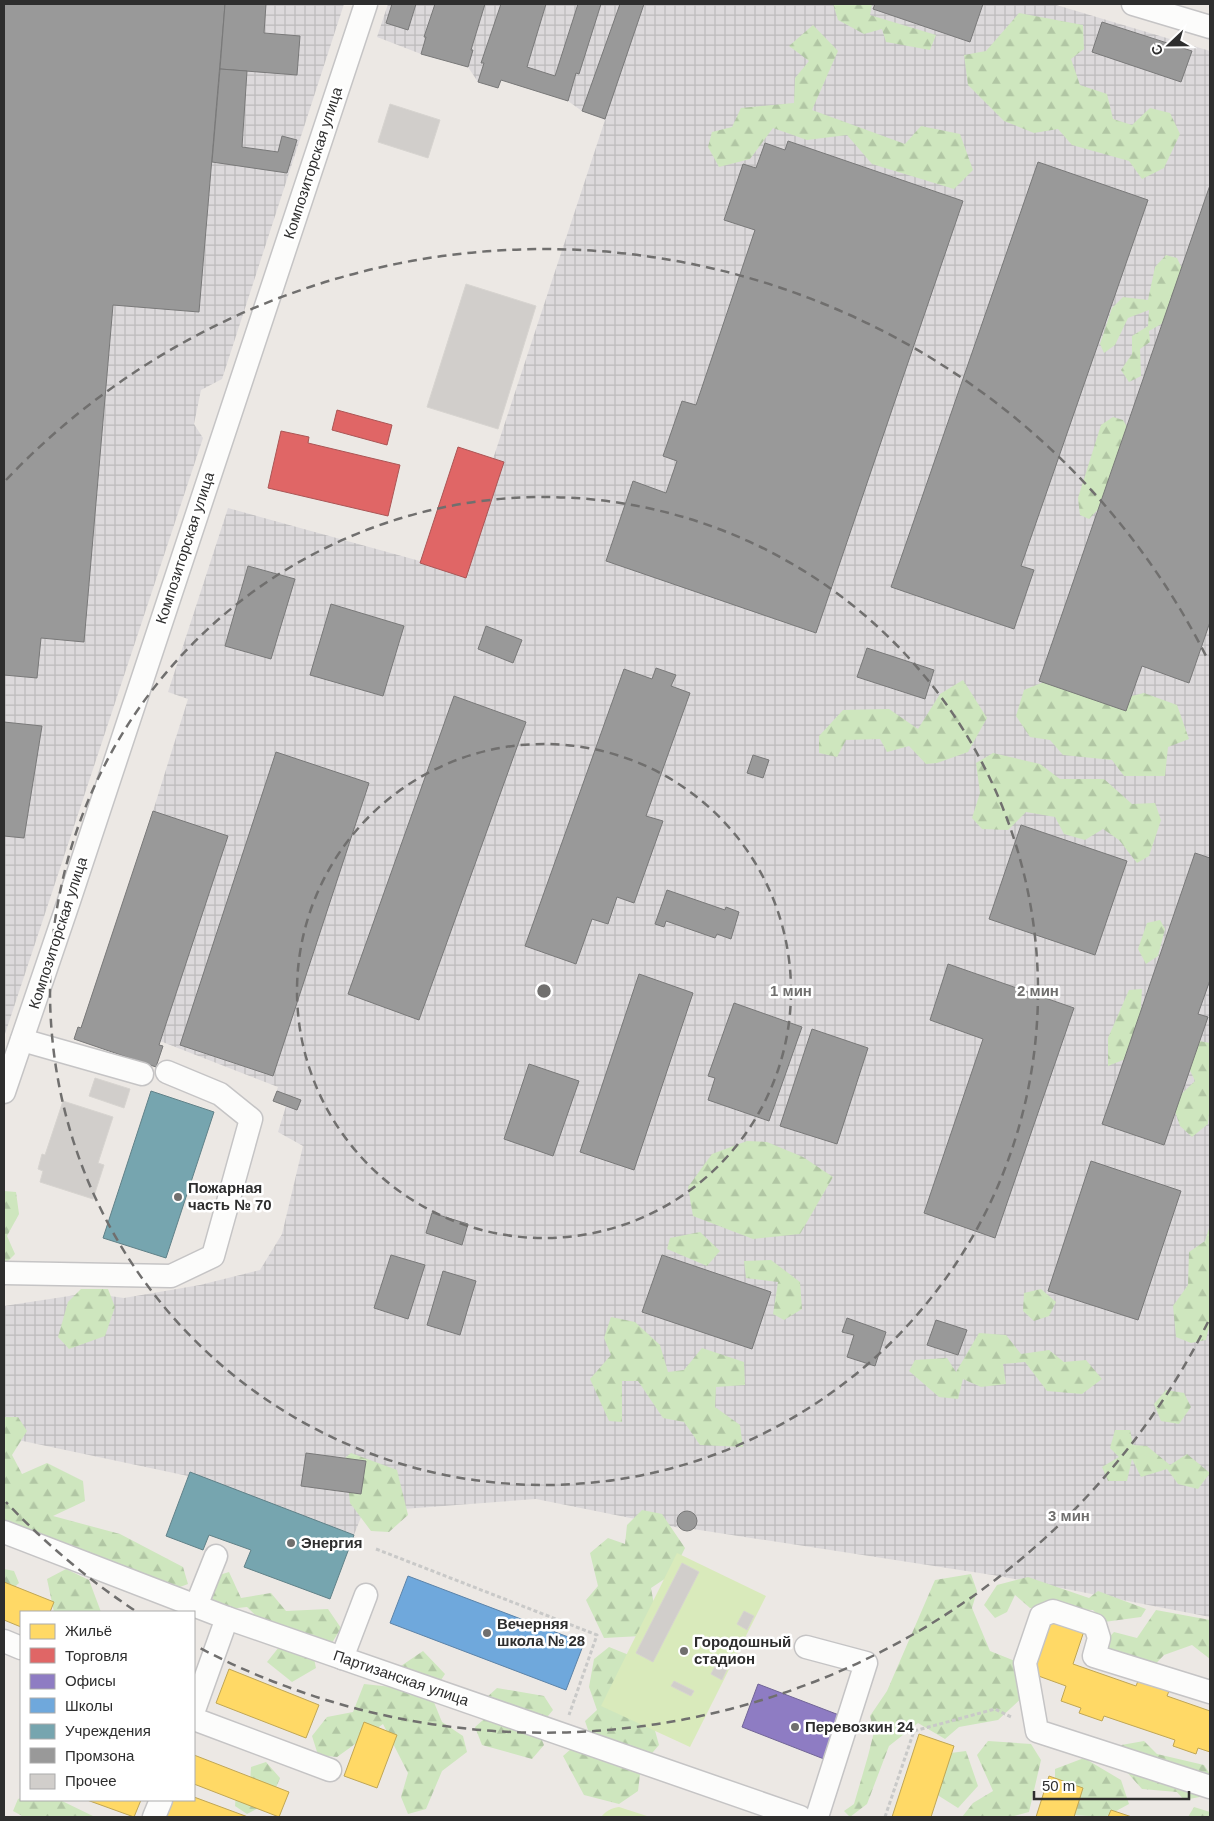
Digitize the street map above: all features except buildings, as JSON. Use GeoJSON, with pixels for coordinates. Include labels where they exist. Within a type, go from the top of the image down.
{"type":"FeatureCollection","features":[{"type":"Feature","properties":{"kind":"street","name":"Композиторская улица"},"geometry":{"type":"LineString","coordinates":[[4,1092],[366,4]]}},
{"type":"Feature","properties":{"kind":"street"},"geometry":{"type":"LineString","coordinates":[[1134,4],[1210,27]]}},
{"type":"Feature","properties":{"kind":"street"},"geometry":{"type":"LineString","coordinates":[[22,1040],[142,1074]]}},
{"type":"Feature","properties":{"kind":"street"},"geometry":{"type":"LineString","coordinates":[[4,1273],[171,1276],[213,1256],[251,1119],[220,1094],[167,1072]]}},
{"type":"Feature","properties":{"kind":"street","name":"Партизанская улица"},"geometry":{"type":"LineString","coordinates":[[4,1532],[227,1618],[800,1817]]}},
{"type":"Feature","properties":{"kind":"street"},"geometry":{"type":"LineString","coordinates":[[196,1606],[216,1556]]}},
{"type":"Feature","properties":{"kind":"street"},"geometry":{"type":"LineString","coordinates":[[342,1658],[366,1595]]}},
{"type":"Feature","properties":{"kind":"street"},"geometry":{"type":"LineString","coordinates":[[1210,1692],[1094,1656],[1099,1638],[1095,1625],[1053,1611],[1040,1616],[1025,1663],[1037,1730],[1210,1787]]}},
{"type":"Feature","properties":{"kind":"street"},"geometry":{"type":"LineString","coordinates":[[195,1707],[227,1618]]}},
{"type":"Feature","properties":{"kind":"street"},"geometry":{"type":"LineString","coordinates":[[4,1641],[20,1648]]}},
{"type":"Feature","properties":{"kind":"street"},"geometry":{"type":"LineString","coordinates":[[806,1647],[866,1663],[817,1817]]}},
{"type":"Feature","properties":{"kind":"street"},"geometry":{"type":"LineString","coordinates":[[195,1719],[330,1770]]}},
{"type":"Feature","properties":{"kind":"street"},"geometry":{"type":"LineString","coordinates":[[154,1817],[160,1801]]}},
{"type":"Feature","properties":{"kind":"path"},"geometry":{"type":"LineString","coordinates":[[376,1549],[597,1635],[562,1735]]}},
{"type":"Feature","properties":{"kind":"path"},"geometry":{"type":"LineString","coordinates":[[885,1817],[914,1731],[995,1709],[1037,1730]]}},
{"type":"Feature","properties":{"kind":"shaded area"},"geometry":{"type":"Polygon","coordinates":[[[4,4],[344,4],[222,379],[201,390],[194,424],[203,438],[4,1037],[4,4]]]}},
{"type":"Feature","properties":{"kind":"shaded area"},"geometry":{"type":"Polygon","coordinates":[[[388,4],[1053,4],[1210,51],[1210,1617],[999,1576],[693,1529],[686,1531],[680,1528],[536,1499],[363,1512],[354,1535],[190,1473],[188,1476],[4,1437],[4,1306],[89,1293],[124,1298],[200,1285],[260,1270],[282,1234],[303,1146],[278,1132],[286,1106],[273,1101],[278,1087],[160,1041],[159,1045],[163,1046],[156,1067],[74,1039],[78,1027],[81,1027],[188,699],[168,692],[228,508],[456,571],[605,120],[582,111],[568,101],[501,80],[498,88],[478,82],[468,67],[421,54],[377,37],[388,4]]]}},
{"type":"Feature","properties":{"kind":"green space"},"geometry":{"type":"Polygon","coordinates":[[[833,4],[872,4],[870,15],[936,35],[930,50],[886,42],[882,29],[864,34],[838,20],[833,4]]]}},
{"type":"Feature","properties":{"kind":"green space"},"geometry":{"type":"Polygon","coordinates":[[[1019,13],[1083,25],[1084,49],[1071,59],[1080,85],[1107,94],[1113,119],[1132,125],[1150,108],[1170,113],[1180,134],[1164,168],[1142,179],[1129,161],[1072,145],[1058,129],[1034,133],[1004,121],[968,85],[964,55],[986,51],[1019,13]]]}},
{"type":"Feature","properties":{"kind":"green space"},"geometry":{"type":"Polygon","coordinates":[[[813,25],[838,51],[812,110],[905,144],[921,126],[960,134],[973,170],[954,189],[872,164],[847,135],[807,140],[773,128],[750,159],[719,167],[708,147],[712,132],[732,127],[741,108],[794,103],[795,78],[809,61],[789,46],[813,25]]]}},
{"type":"Feature","properties":{"kind":"green space"},"geometry":{"type":"Polygon","coordinates":[[[1166,255],[1177,258],[1185,275],[1170,319],[1149,331],[1150,342],[1140,349],[1141,376],[1129,382],[1121,370],[1132,354],[1132,336],[1148,326],[1149,310],[1128,318],[1115,345],[1104,353],[1100,344],[1112,308],[1123,297],[1148,300],[1155,267],[1166,255]]]}},
{"type":"Feature","properties":{"kind":"green space"},"geometry":{"type":"Polygon","coordinates":[[[1113,417],[1123,420],[1130,432],[1104,503],[1089,519],[1080,515],[1078,498],[1101,425],[1113,417]]]}},
{"type":"Feature","properties":{"kind":"green space"},"geometry":{"type":"Polygon","coordinates":[[[1066,673],[1115,700],[1144,693],[1177,705],[1189,739],[1168,747],[1165,776],[1124,776],[1112,760],[1063,755],[1050,740],[1030,737],[1016,716],[1024,690],[1066,673]]]}},
{"type":"Feature","properties":{"kind":"green space"},"geometry":{"type":"Polygon","coordinates":[[[963,680],[987,718],[968,752],[937,763],[926,764],[909,746],[887,752],[880,739],[846,740],[837,757],[819,753],[819,736],[843,710],[889,709],[918,729],[940,694],[963,680]]]}},
{"type":"Feature","properties":{"kind":"green space"},"geometry":{"type":"Polygon","coordinates":[[[993,753],[1040,764],[1060,779],[1104,779],[1132,804],[1155,803],[1161,820],[1149,856],[1137,863],[1119,840],[1103,829],[1085,840],[1064,834],[1055,817],[1026,812],[1008,830],[982,829],[972,818],[980,793],[976,763],[993,753]]]}},
{"type":"Feature","properties":{"kind":"green space"},"geometry":{"type":"Polygon","coordinates":[[[1160,920],[1165,929],[1158,956],[1146,964],[1138,949],[1147,923],[1160,920]]]}},
{"type":"Feature","properties":{"kind":"green space"},"geometry":{"type":"Polygon","coordinates":[[[1142,989],[1139,1036],[1128,1058],[1108,1066],[1108,1038],[1129,990],[1142,989]]]}},
{"type":"Feature","properties":{"kind":"green space"},"geometry":{"type":"Polygon","coordinates":[[[1193,1040],[1210,1043],[1210,1102],[1208,1124],[1192,1137],[1180,1126],[1172,1103],[1195,1081],[1186,1062],[1193,1040]]]}},
{"type":"Feature","properties":{"kind":"green space"},"geometry":{"type":"Polygon","coordinates":[[[747,1141],[767,1142],[803,1157],[833,1177],[800,1234],[753,1239],[693,1216],[688,1187],[712,1154],[747,1141]]]}},
{"type":"Feature","properties":{"kind":"green space"},"geometry":{"type":"Polygon","coordinates":[[[4,1191],[16,1192],[19,1214],[7,1236],[15,1254],[4,1265],[4,1191]]]}},
{"type":"Feature","properties":{"kind":"green space"},"geometry":{"type":"Polygon","coordinates":[[[1210,1225],[1210,1322],[1206,1340],[1191,1343],[1176,1337],[1173,1306],[1188,1285],[1189,1252],[1205,1241],[1210,1225]]]}},
{"type":"Feature","properties":{"kind":"green space"},"geometry":{"type":"Polygon","coordinates":[[[700,1232],[720,1251],[707,1266],[667,1249],[670,1238],[700,1232]]]}},
{"type":"Feature","properties":{"kind":"green space"},"geometry":{"type":"Polygon","coordinates":[[[771,1260],[800,1282],[802,1309],[784,1320],[773,1314],[778,1282],[746,1278],[744,1261],[771,1260]]]}},
{"type":"Feature","properties":{"kind":"green space"},"geometry":{"type":"Polygon","coordinates":[[[81,1289],[108,1289],[115,1307],[105,1336],[69,1349],[58,1337],[68,1302],[81,1289]]]}},
{"type":"Feature","properties":{"kind":"green space"},"geometry":{"type":"Polygon","coordinates":[[[1041,1289],[1056,1302],[1049,1316],[1034,1321],[1023,1311],[1024,1293],[1041,1289]]]}},
{"type":"Feature","properties":{"kind":"green space"},"geometry":{"type":"Polygon","coordinates":[[[611,1317],[635,1322],[660,1345],[668,1372],[684,1370],[702,1348],[744,1362],[745,1385],[716,1387],[715,1407],[740,1425],[743,1447],[700,1445],[684,1422],[663,1418],[638,1381],[622,1381],[622,1422],[609,1421],[590,1379],[611,1355],[604,1338],[611,1317]]]}},
{"type":"Feature","properties":{"kind":"green space"},"geometry":{"type":"Polygon","coordinates":[[[979,1333],[1006,1335],[1021,1354],[1049,1350],[1064,1362],[1086,1360],[1102,1379],[1082,1394],[1047,1391],[1025,1362],[1003,1364],[1006,1384],[981,1387],[963,1379],[958,1399],[939,1397],[909,1371],[915,1360],[947,1358],[956,1372],[979,1333]]]}},
{"type":"Feature","properties":{"kind":"green space"},"geometry":{"type":"Polygon","coordinates":[[[1166,1390],[1184,1393],[1191,1407],[1179,1424],[1161,1421],[1154,1404],[1166,1390]]]}},
{"type":"Feature","properties":{"kind":"green space"},"geometry":{"type":"Polygon","coordinates":[[[4,1417],[18,1417],[27,1431],[12,1455],[22,1474],[47,1463],[83,1481],[85,1501],[53,1516],[120,1534],[183,1567],[188,1584],[172,1590],[4,1529],[4,1417]]]}},
{"type":"Feature","properties":{"kind":"green space"},"geometry":{"type":"Polygon","coordinates":[[[1115,1430],[1130,1430],[1133,1445],[1147,1446],[1170,1465],[1187,1454],[1210,1473],[1198,1489],[1178,1484],[1167,1469],[1141,1477],[1132,1459],[1127,1481],[1108,1481],[1102,1467],[1119,1457],[1110,1448],[1115,1430]]]}},
{"type":"Feature","properties":{"kind":"green space"},"geometry":{"type":"Polygon","coordinates":[[[351,1453],[397,1470],[408,1515],[389,1532],[371,1531],[350,1503],[348,1484],[332,1469],[351,1453]]]}},
{"type":"Feature","properties":{"kind":"green space"},"geometry":{"type":"Polygon","coordinates":[[[642,1510],[662,1514],[685,1548],[672,1574],[651,1588],[655,1610],[641,1636],[604,1638],[586,1600],[598,1586],[590,1553],[608,1538],[625,1544],[627,1525],[642,1510]]]}},
{"type":"Feature","properties":{"kind":"green space","name":"Городошный стадион"},"geometry":{"type":"Polygon","coordinates":[[[677,1553],[766,1596],[690,1747],[601,1706],[677,1553]]]}},
{"type":"Feature","properties":{"kind":"green space"},"geometry":{"type":"Polygon","coordinates":[[[4,1569],[14,1571],[19,1583],[8,1593],[4,1591],[4,1569]]]}},
{"type":"Feature","properties":{"kind":"green space"},"geometry":{"type":"Polygon","coordinates":[[[66,1569],[89,1580],[101,1611],[54,1611],[47,1579],[66,1569]]]}},
{"type":"Feature","properties":{"kind":"green space"},"geometry":{"type":"Polygon","coordinates":[[[229,1572],[241,1598],[271,1593],[286,1611],[328,1609],[341,1628],[329,1648],[311,1644],[316,1668],[292,1682],[267,1662],[283,1642],[247,1607],[219,1610],[204,1601],[213,1577],[229,1572]]]}},
{"type":"Feature","properties":{"kind":"green space"},"geometry":{"type":"Polygon","coordinates":[[[971,1574],[977,1591],[972,1608],[990,1651],[1015,1661],[1025,1695],[998,1720],[959,1727],[945,1739],[918,1723],[889,1746],[867,1804],[850,1817],[844,1811],[854,1804],[868,1756],[874,1732],[870,1716],[887,1691],[935,1580],[971,1574]]]}},
{"type":"Feature","properties":{"kind":"green space"},"geometry":{"type":"Polygon","coordinates":[[[1028,1577],[1089,1598],[1098,1591],[1146,1609],[1141,1617],[1104,1622],[1093,1610],[1030,1608],[1015,1595],[1007,1612],[995,1618],[984,1605],[997,1585],[1028,1577]]]}},
{"type":"Feature","properties":{"kind":"green space"},"geometry":{"type":"Polygon","coordinates":[[[1156,1610],[1210,1620],[1210,1659],[1192,1645],[1164,1655],[1144,1676],[1108,1655],[1104,1643],[1114,1632],[1137,1638],[1156,1610]]]}},
{"type":"Feature","properties":{"kind":"green space"},"geometry":{"type":"Polygon","coordinates":[[[609,1647],[639,1659],[649,1709],[659,1745],[641,1766],[638,1791],[619,1804],[584,1795],[563,1756],[589,1733],[585,1721],[597,1710],[589,1687],[594,1659],[609,1647]]]}},
{"type":"Feature","properties":{"kind":"green space"},"geometry":{"type":"Polygon","coordinates":[[[423,1651],[445,1674],[431,1695],[442,1722],[463,1736],[467,1752],[442,1771],[426,1809],[408,1814],[401,1797],[408,1773],[383,1724],[337,1757],[318,1755],[312,1736],[327,1717],[353,1712],[364,1684],[392,1687],[398,1668],[423,1651]]]}},
{"type":"Feature","properties":{"kind":"green space"},"geometry":{"type":"Polygon","coordinates":[[[497,1688],[544,1696],[553,1710],[537,1729],[544,1745],[532,1759],[482,1745],[475,1727],[490,1714],[486,1698],[497,1688]]]}},
{"type":"Feature","properties":{"kind":"green space"},"geometry":{"type":"Polygon","coordinates":[[[988,1741],[1031,1744],[1041,1760],[1029,1812],[1010,1817],[962,1817],[973,1803],[993,1791],[977,1755],[988,1741]]]}},
{"type":"Feature","properties":{"kind":"green space"},"geometry":{"type":"Polygon","coordinates":[[[1144,1741],[1157,1754],[1204,1765],[1210,1774],[1210,1795],[1184,1800],[1177,1792],[1142,1789],[1125,1770],[1110,1747],[1144,1741]]]}},
{"type":"Feature","properties":{"kind":"green space"},"geometry":{"type":"Polygon","coordinates":[[[966,1751],[978,1786],[958,1808],[928,1789],[943,1754],[966,1751]]]}},
{"type":"Feature","properties":{"kind":"green space"},"geometry":{"type":"Polygon","coordinates":[[[1084,1758],[1121,1780],[1129,1804],[1105,1817],[1072,1815],[1055,1784],[1055,1769],[1084,1758]]]}},
{"type":"Feature","properties":{"kind":"green space"},"geometry":{"type":"Polygon","coordinates":[[[266,1762],[280,1778],[270,1802],[247,1814],[235,1806],[236,1794],[250,1785],[251,1767],[266,1762]]]}},
{"type":"Feature","properties":{"kind":"green space"},"geometry":{"type":"Polygon","coordinates":[[[20,1798],[20,1801],[62,1801],[95,1817],[24,1817],[13,1811],[20,1798]]]}},
{"type":"Feature","properties":{"kind":"green space"},"geometry":{"type":"Polygon","coordinates":[[[619,1807],[650,1817],[601,1817],[609,1810],[619,1807]]]}},
{"type":"Feature","properties":{"kind":"green space"},"geometry":{"type":"Polygon","coordinates":[[[1194,1807],[1210,1812],[1210,1817],[1188,1817],[1194,1807]]]}},
{"type":"Feature","properties":{"kind":"place","name":"Пожарная часть № 70"},"geometry":{"type":"Point","coordinates":[178,1197]}},
{"type":"Feature","properties":{"kind":"place","name":"Энергия"},"geometry":{"type":"Point","coordinates":[291,1543]}},
{"type":"Feature","properties":{"kind":"place","name":"Вечерняя школа № 28"},"geometry":{"type":"Point","coordinates":[487,1633]}},
{"type":"Feature","properties":{"kind":"place","name":"Городошный стадион"},"geometry":{"type":"Point","coordinates":[684,1651]}},
{"type":"Feature","properties":{"kind":"place","name":"Перевозкин 24"},"geometry":{"type":"Point","coordinates":[795,1727]}}]}
